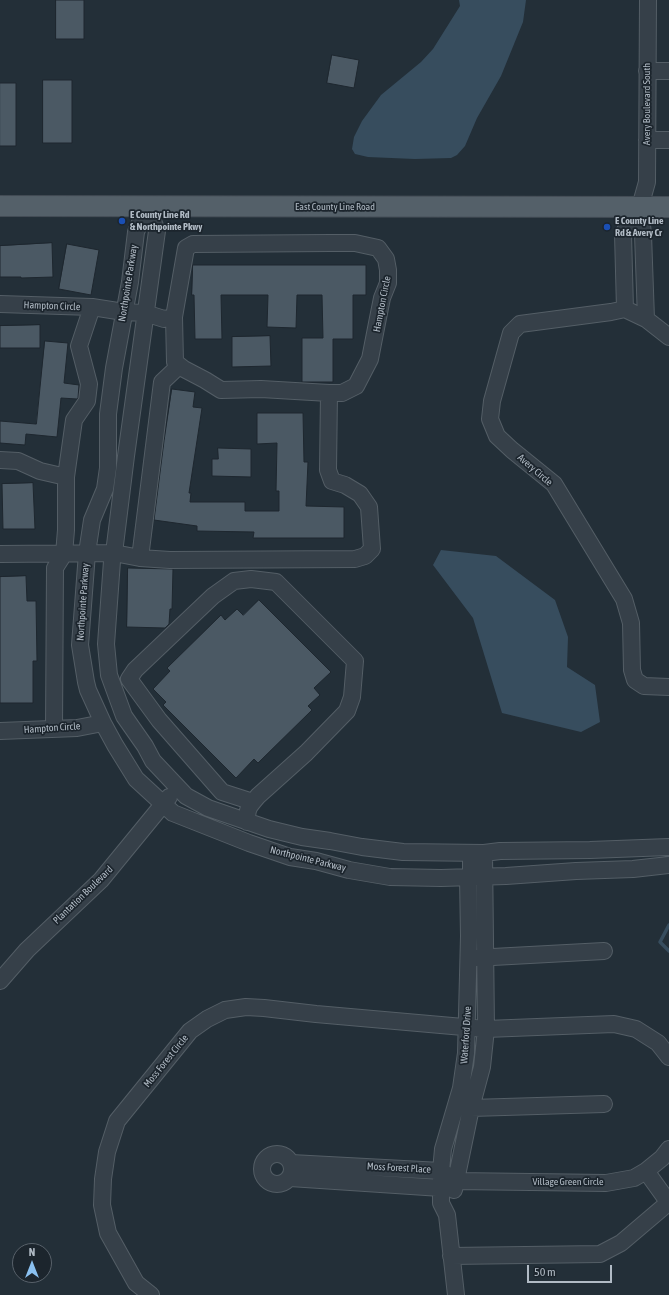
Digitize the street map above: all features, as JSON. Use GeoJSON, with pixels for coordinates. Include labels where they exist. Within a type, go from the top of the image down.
{"type":"FeatureCollection","features":[{"type":"Feature","properties":{"kind":"main road","name":"East County Line Road"},"geometry":{"type":"LineString","coordinates":[[0,206],[669,207]]}},
{"type":"Feature","properties":{"kind":"street","name":"Avery Boulevard South"},"geometry":{"type":"LineString","coordinates":[[640,207],[647,182],[648,0]]}},
{"type":"Feature","properties":{"kind":"street"},"geometry":{"type":"LineString","coordinates":[[648,71],[669,71]]}},
{"type":"Feature","properties":{"kind":"street"},"geometry":{"type":"LineString","coordinates":[[647,140],[669,140]]}},
{"type":"Feature","properties":{"kind":"street","name":"Northpointe Parkway"},"geometry":{"type":"LineString","coordinates":[[147,206],[136,232],[130,282],[114,368],[108,414],[108,468],[105,489],[92,520],[87,553],[80,645],[88,690],[103,723],[136,779],[173,813],[250,843],[290,857],[390,877],[484,877],[633,869],[669,865]]}},
{"type":"Feature","properties":{"kind":"street","name":"Northpointe Parkway"},"geometry":{"type":"LineString","coordinates":[[147,206],[157,231],[110,576],[106,644],[109,675],[124,716],[145,746],[153,761],[186,796],[208,808],[247,822],[302,837],[403,852],[477,853],[500,851],[669,847]]}},
{"type":"Feature","properties":{"kind":"street"},"geometry":{"type":"LineString","coordinates":[[640,207],[623,234],[625,309],[646,319],[669,337]]}},
{"type":"Feature","properties":{"kind":"street"},"geometry":{"type":"LineString","coordinates":[[640,207],[643,234],[646,319]]}},
{"type":"Feature","properties":{"kind":"street","name":"Hampton Circle"},"geometry":{"type":"LineString","coordinates":[[355,243],[378,248],[386,259],[388,283],[382,298],[370,359],[356,386],[342,393],[261,389],[221,390],[179,366],[175,362],[174,316],[186,248],[193,244],[355,243]]}},
{"type":"Feature","properties":{"kind":"street","name":"Hampton Circle"},"geometry":{"type":"LineString","coordinates":[[0,304],[92,307],[124,312],[145,313],[164,319],[174,316]]}},
{"type":"Feature","properties":{"kind":"street"},"geometry":{"type":"LineString","coordinates":[[54,729],[55,568],[64,554],[66,530],[66,478],[74,420],[87,401],[89,384],[79,346],[92,307]]}},
{"type":"Feature","properties":{"kind":"street","name":"Avery Circle"},"geometry":{"type":"LineString","coordinates":[[625,309],[520,324],[511,333],[492,401],[490,420],[497,436],[554,484],[624,598],[632,623],[632,670],[635,680],[644,686],[669,687]]}},
{"type":"Feature","properties":{"kind":"street"},"geometry":{"type":"LineString","coordinates":[[140,558],[162,382],[179,366]]}},
{"type":"Feature","properties":{"kind":"street"},"geometry":{"type":"LineString","coordinates":[[0,554],[114,553],[140,558],[170,560],[355,559],[365,556],[372,549],[369,507],[360,494],[345,485],[332,481],[328,470],[329,393]]}},
{"type":"Feature","properties":{"kind":"street"},"geometry":{"type":"LineString","coordinates":[[0,460],[18,461],[40,471],[66,478]]}},
{"type":"Feature","properties":{"kind":"street"},"geometry":{"type":"LineString","coordinates":[[247,822],[247,808],[347,712],[352,697],[355,661],[276,582],[251,579],[234,581],[213,596],[135,670],[129,679],[159,720],[222,792],[253,802]]}},
{"type":"Feature","properties":{"kind":"street"},"geometry":{"type":"LineString","coordinates":[[88,690],[112,684]]}},
{"type":"Feature","properties":{"kind":"street","name":"Hampton Circle"},"geometry":{"type":"LineString","coordinates":[[0,731],[77,728],[103,723]]}},
{"type":"Feature","properties":{"kind":"street","name":"Plantation Boulevard"},"geometry":{"type":"LineString","coordinates":[[0,981],[27,950],[101,880],[177,787]]}},
{"type":"Feature","properties":{"kind":"street","name":"Waterford Drive"},"geometry":{"type":"LineString","coordinates":[[456,1295],[447,1215],[441,1202],[441,1171],[443,1149],[462,1083],[466,1054],[469,958],[468,877],[477,853]]}},
{"type":"Feature","properties":{"kind":"street","name":"Waterford Drive"},"geometry":{"type":"LineString","coordinates":[[447,1215],[456,1181],[471,1108],[482,1067],[486,1029],[484,877],[477,853]]}},
{"type":"Feature","properties":{"kind":"street"},"geometry":{"type":"LineString","coordinates":[[469,928],[485,929]]}},
{"type":"Feature","properties":{"kind":"street"},"geometry":{"type":"LineString","coordinates":[[469,958],[604,951]]}},
{"type":"Feature","properties":{"kind":"street","name":"Moss Forest Circle"},"geometry":{"type":"LineString","coordinates":[[151,1295],[136,1283],[108,1233],[102,1205],[102,1178],[117,1121],[190,1031],[206,1019],[225,1010],[246,1007],[486,1029]]}},
{"type":"Feature","properties":{"kind":"street"},"geometry":{"type":"LineString","coordinates":[[486,1029],[614,1024],[636,1029],[658,1042],[669,1057]]}},
{"type":"Feature","properties":{"kind":"street"},"geometry":{"type":"LineString","coordinates":[[462,1083],[477,1086]]}},
{"type":"Feature","properties":{"kind":"street"},"geometry":{"type":"LineString","coordinates":[[456,1106],[471,1108],[604,1104]]}},
{"type":"Feature","properties":{"kind":"street","name":"Village Green Circle"},"geometry":{"type":"LineString","coordinates":[[456,1181],[606,1183],[634,1178],[646,1171],[662,1158],[669,1149]]}},
{"type":"Feature","properties":{"kind":"street"},"geometry":{"type":"LineString","coordinates":[[379,1184],[380,1167]]}},
{"type":"Feature","properties":{"kind":"street","name":"Moss Forest Place"},"geometry":{"type":"LineString","coordinates":[[380,1167],[441,1171],[456,1181],[441,1188],[379,1184],[291,1170],[380,1167]]}},
{"type":"Feature","properties":{"kind":"street"},"geometry":{"type":"LineString","coordinates":[[451,1256],[600,1254],[621,1244],[668,1203],[646,1171]]}},
{"type":"Feature","properties":{"kind":"water"},"geometry":{"type":"Polygon","coordinates":[[[459,0],[526,0],[523,22],[501,76],[477,118],[465,146],[457,155],[451,158],[415,159],[368,157],[355,154],[352,149],[354,137],[362,121],[381,95],[421,62],[433,49],[460,6],[459,0]]]}},
{"type":"Feature","properties":{"kind":"water"},"geometry":{"type":"Polygon","coordinates":[[[441,550],[496,556],[555,600],[568,637],[567,667],[595,685],[600,722],[581,732],[502,713],[473,618],[433,565],[441,550]]]}},
{"type":"Feature","properties":{"kind":"building"},"geometry":{"type":"Polygon","coordinates":[[[56,0],[84,0],[84,39],[56,39],[56,0]]]}},
{"type":"Feature","properties":{"kind":"building"},"geometry":{"type":"Polygon","coordinates":[[[332,55],[359,60],[354,88],[327,83],[332,55]]]}},
{"type":"Feature","properties":{"kind":"building"},"geometry":{"type":"Polygon","coordinates":[[[43,80],[72,80],[72,143],[43,143],[43,80]]]}},
{"type":"Feature","properties":{"kind":"building"},"geometry":{"type":"Polygon","coordinates":[[[0,83],[16,83],[16,146],[0,146],[0,83]]]}},
{"type":"Feature","properties":{"kind":"building"},"geometry":{"type":"Polygon","coordinates":[[[52,243],[53,277],[0,277],[0,246],[52,243]]]}},
{"type":"Feature","properties":{"kind":"building"},"geometry":{"type":"Polygon","coordinates":[[[67,244],[99,250],[91,295],[59,289],[67,244]]]}},
{"type":"Feature","properties":{"kind":"building"},"geometry":{"type":"Polygon","coordinates":[[[193,265],[366,265],[366,295],[353,295],[353,339],[333,339],[333,382],[302,382],[302,338],[323,338],[322,295],[297,295],[296,328],[267,327],[268,295],[221,295],[222,339],[195,339],[194,295],[192,295],[193,265]]]}},
{"type":"Feature","properties":{"kind":"building"},"geometry":{"type":"Polygon","coordinates":[[[40,325],[40,348],[0,348],[0,326],[40,325]]]}},
{"type":"Feature","properties":{"kind":"building"},"geometry":{"type":"Polygon","coordinates":[[[270,336],[271,366],[232,367],[232,337],[270,336]]]}},
{"type":"Feature","properties":{"kind":"building"},"geometry":{"type":"Polygon","coordinates":[[[45,341],[68,343],[64,383],[79,385],[78,398],[61,398],[57,437],[26,434],[25,445],[0,443],[0,421],[36,424],[45,341]]]}},
{"type":"Feature","properties":{"kind":"building"},"geometry":{"type":"Polygon","coordinates":[[[172,389],[195,392],[193,407],[202,408],[189,493],[191,493],[190,502],[245,502],[245,511],[279,511],[279,491],[276,491],[277,443],[257,444],[257,413],[303,413],[304,462],[308,462],[306,506],[344,507],[344,538],[253,538],[254,532],[197,531],[197,526],[154,520],[172,389]]]}},
{"type":"Feature","properties":{"kind":"building"},"geometry":{"type":"Polygon","coordinates":[[[218,448],[251,449],[251,477],[212,476],[212,459],[218,459],[218,448]]]}},
{"type":"Feature","properties":{"kind":"building"},"geometry":{"type":"Polygon","coordinates":[[[33,483],[35,529],[3,529],[2,484],[33,483]]]}},
{"type":"Feature","properties":{"kind":"building"},"geometry":{"type":"Polygon","coordinates":[[[128,568],[173,569],[172,609],[170,609],[169,624],[165,628],[127,627],[128,568]]]}},
{"type":"Feature","properties":{"kind":"building"},"geometry":{"type":"Polygon","coordinates":[[[26,576],[27,601],[36,601],[37,661],[33,661],[33,703],[0,703],[0,577],[26,576]]]}},
{"type":"Feature","properties":{"kind":"building"},"geometry":{"type":"Polygon","coordinates":[[[259,600],[331,672],[314,688],[320,695],[308,706],[312,710],[258,763],[254,759],[236,778],[163,705],[166,702],[153,689],[170,671],[167,668],[221,615],[225,620],[237,609],[243,615],[259,600]]]}},
{"type":"Feature","properties":{"kind":"waterway"},"geometry":{"type":"LineString","coordinates":[[669,925],[660,942],[669,951]]}},
{"type":"Feature","properties":{"kind":"place","name":"E County Line Rd & Northpointe Pkwy"},"geometry":{"type":"Point","coordinates":[122,221]}},
{"type":"Feature","properties":{"kind":"place","name":"E County Line Rd & Avery Cr"},"geometry":{"type":"Point","coordinates":[607,227]}}]}
